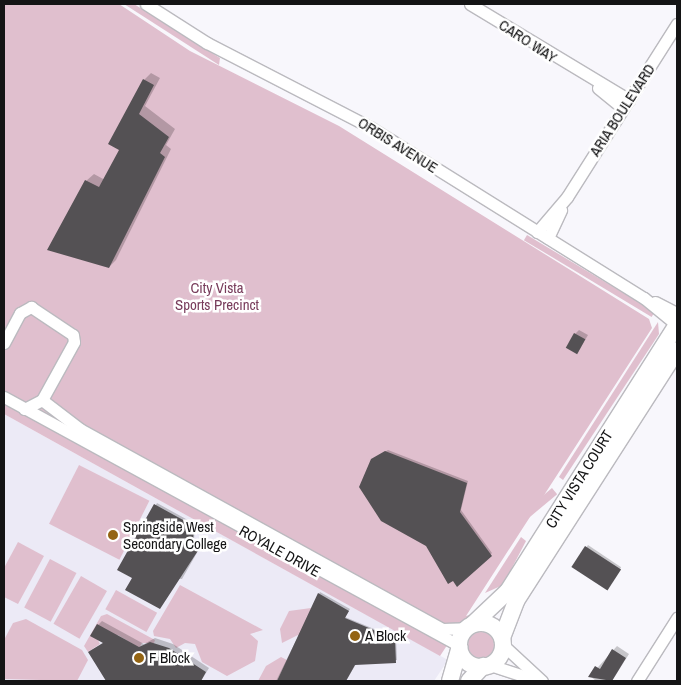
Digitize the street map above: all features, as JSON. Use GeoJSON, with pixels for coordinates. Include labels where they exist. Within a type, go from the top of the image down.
{"type":"FeatureCollection","features":[{"type":"Feature","properties":{"kind":"street","name":"CARO WAY"},"geometry":{"type":"LineString","coordinates":[[470,4],[626,104]]}},
{"type":"Feature","properties":{"kind":"street","name":"ORBIS AVENUE"},"geometry":{"type":"LineString","coordinates":[[150,5],[230,56],[338,108],[644,298],[677,325]]}},
{"type":"Feature","properties":{"kind":"street","name":"ARIA BOULEVARD"},"geometry":{"type":"LineString","coordinates":[[548,238],[567,197],[677,24]]}},
{"type":"Feature","properties":{"kind":"street","name":"ARIA BOULEVARD"},"geometry":{"type":"LineString","coordinates":[[537,232],[567,197]]}},
{"type":"Feature","properties":{"kind":"street","name":"ORBIS AVENUE"},"geometry":{"type":"LineString","coordinates":[[644,298],[677,313]]}},
{"type":"Feature","properties":{"kind":"street"},"geometry":{"type":"LineString","coordinates":[[4,343],[27,308],[72,330],[74,342],[42,400],[24,409]]}},
{"type":"Feature","properties":{"kind":"street","name":"CITY VISTA COURT"},"geometry":{"type":"LineString","coordinates":[[470,626],[508,591],[677,325]]}},
{"type":"Feature","properties":{"kind":"street","name":"CITY VISTA COURT"},"geometry":{"type":"LineString","coordinates":[[503,642],[516,601],[677,350]]}},
{"type":"Feature","properties":{"kind":"street","name":"ROYALE DRIVE"},"geometry":{"type":"LineString","coordinates":[[4,397],[460,647]]}},
{"type":"Feature","properties":{"kind":"street","name":"ROYALE DRIVE"},"geometry":{"type":"LineString","coordinates":[[42,400],[80,429],[442,629],[470,626]]}},
{"type":"Feature","properties":{"kind":"street"},"geometry":{"type":"LineString","coordinates":[[637,681],[677,618]]}},
{"type":"Feature","properties":{"kind":"street"},"geometry":{"type":"LineString","coordinates":[[450,681],[460,647],[470,626],[487,624],[542,681]]}},
{"type":"Feature","properties":{"kind":"street"},"geometry":{"type":"LineString","coordinates":[[470,681],[487,666],[503,642]]}},
{"type":"Feature","properties":{"kind":"street"},"geometry":{"type":"LineString","coordinates":[[460,647],[465,659],[537,681]]}},
{"type":"Feature","properties":{"kind":"shaded area","name":"Springside West Secondary College"},"geometry":{"type":"Polygon","coordinates":[[[4,414],[448,660],[434,681],[4,681],[4,414]]]}},
{"type":"Feature","properties":{"kind":"green space","name":"City Vista Sports Precinct"},"geometry":{"type":"Polygon","coordinates":[[[4,4],[119,4],[190,51],[339,126],[649,319],[652,328],[466,616],[476,613],[461,624],[440,656],[4,414],[4,4]]]}},
{"type":"Feature","properties":{"kind":"green space"},"geometry":{"type":"Polygon","coordinates":[[[124,4],[134,4],[220,58],[219,65],[124,4]]]}},
{"type":"Feature","properties":{"kind":"green space"},"geometry":{"type":"Polygon","coordinates":[[[527,235],[655,312],[652,317],[524,240],[527,235]]]}},
{"type":"Feature","properties":{"kind":"green space"},"geometry":{"type":"Polygon","coordinates":[[[658,322],[659,334],[563,480],[559,477],[658,322]]]}},
{"type":"Feature","properties":{"kind":"green space"},"geometry":{"type":"Polygon","coordinates":[[[79,465],[149,501],[119,560],[49,524],[79,465]]]}},
{"type":"Feature","properties":{"kind":"green space"},"geometry":{"type":"Polygon","coordinates":[[[552,488],[557,494],[523,523],[518,517],[552,488]]]}},
{"type":"Feature","properties":{"kind":"green space"},"geometry":{"type":"Polygon","coordinates":[[[521,537],[526,541],[503,585],[485,593],[521,537]]]}},
{"type":"Feature","properties":{"kind":"green space"},"geometry":{"type":"Polygon","coordinates":[[[18,542],[44,556],[18,604],[4,597],[4,568],[18,542]]]}},
{"type":"Feature","properties":{"kind":"green space"},"geometry":{"type":"Polygon","coordinates":[[[50,559],[76,573],[51,622],[24,608],[50,559]]]}},
{"type":"Feature","properties":{"kind":"green space"},"geometry":{"type":"Polygon","coordinates":[[[81,576],[107,591],[79,639],[54,624],[81,576]]]}},
{"type":"Feature","properties":{"kind":"green space"},"geometry":{"type":"Polygon","coordinates":[[[180,585],[263,630],[250,634],[258,641],[255,661],[227,676],[202,662],[195,644],[185,643],[176,648],[170,639],[154,636],[153,631],[180,585]]]}},
{"type":"Feature","properties":{"kind":"green space"},"geometry":{"type":"Polygon","coordinates":[[[116,590],[157,613],[146,632],[105,609],[116,590]]]}},
{"type":"Feature","properties":{"kind":"green space"},"geometry":{"type":"Polygon","coordinates":[[[311,608],[310,629],[282,643],[280,629],[289,611],[311,608]]]}},
{"type":"Feature","properties":{"kind":"green space"},"geometry":{"type":"Polygon","coordinates":[[[107,614],[155,640],[154,643],[142,643],[139,648],[118,635],[98,640],[100,644],[88,652],[84,646],[101,616],[107,614]]]}},
{"type":"Feature","properties":{"kind":"green space"},"geometry":{"type":"Polygon","coordinates":[[[26,619],[82,650],[88,660],[77,681],[4,679],[4,640],[13,623],[26,619]]]}},
{"type":"Feature","properties":{"kind":"green space"},"geometry":{"type":"Polygon","coordinates":[[[481,632],[490,636],[494,645],[490,654],[481,658],[472,654],[468,645],[472,636],[481,632]]]}},
{"type":"Feature","properties":{"kind":"green space"},"geometry":{"type":"Polygon","coordinates":[[[281,657],[287,660],[277,681],[258,681],[266,666],[281,657]]]}},
{"type":"Feature","properties":{"kind":"building"},"geometry":{"type":"Polygon","coordinates":[[[143,79],[154,85],[139,114],[169,137],[160,153],[165,157],[109,268],[47,250],[85,180],[99,187],[119,150],[108,144],[143,79]]]}},
{"type":"Feature","properties":{"kind":"building"},"geometry":{"type":"Polygon","coordinates":[[[574,333],[585,339],[577,354],[566,348],[574,333]]]}},
{"type":"Feature","properties":{"kind":"building"},"geometry":{"type":"Polygon","coordinates":[[[385,451],[467,483],[460,512],[492,556],[457,587],[453,581],[448,584],[426,546],[381,521],[359,487],[371,459],[385,451]]]}},
{"type":"Feature","properties":{"kind":"building"},"geometry":{"type":"Polygon","coordinates":[[[154,504],[194,526],[193,541],[201,546],[160,609],[125,590],[132,578],[117,570],[154,504]]]}},
{"type":"Feature","properties":{"kind":"building"},"geometry":{"type":"Polygon","coordinates":[[[585,546],[621,569],[607,590],[571,567],[585,546]]]}},
{"type":"Feature","properties":{"kind":"building","name":"A Block"},"geometry":{"type":"Polygon","coordinates":[[[318,593],[349,611],[345,618],[395,639],[396,663],[355,665],[346,681],[277,681],[318,593]]]}},
{"type":"Feature","properties":{"kind":"building","name":"F Block"},"geometry":{"type":"Polygon","coordinates":[[[97,624],[139,647],[150,642],[169,648],[206,672],[201,681],[106,681],[88,652],[103,643],[90,636],[97,624]]]}},
{"type":"Feature","properties":{"kind":"building"},"geometry":{"type":"Polygon","coordinates":[[[612,649],[626,658],[612,681],[588,677],[595,666],[600,669],[612,649]]]}},
{"type":"Feature","properties":{"kind":"place","name":"Springside West Secondary College"},"geometry":{"type":"Point","coordinates":[113,535]}},
{"type":"Feature","properties":{"kind":"place","name":"A Block"},"geometry":{"type":"Point","coordinates":[355,636]}},
{"type":"Feature","properties":{"kind":"place","name":"F Block"},"geometry":{"type":"Point","coordinates":[139,658]}}]}
